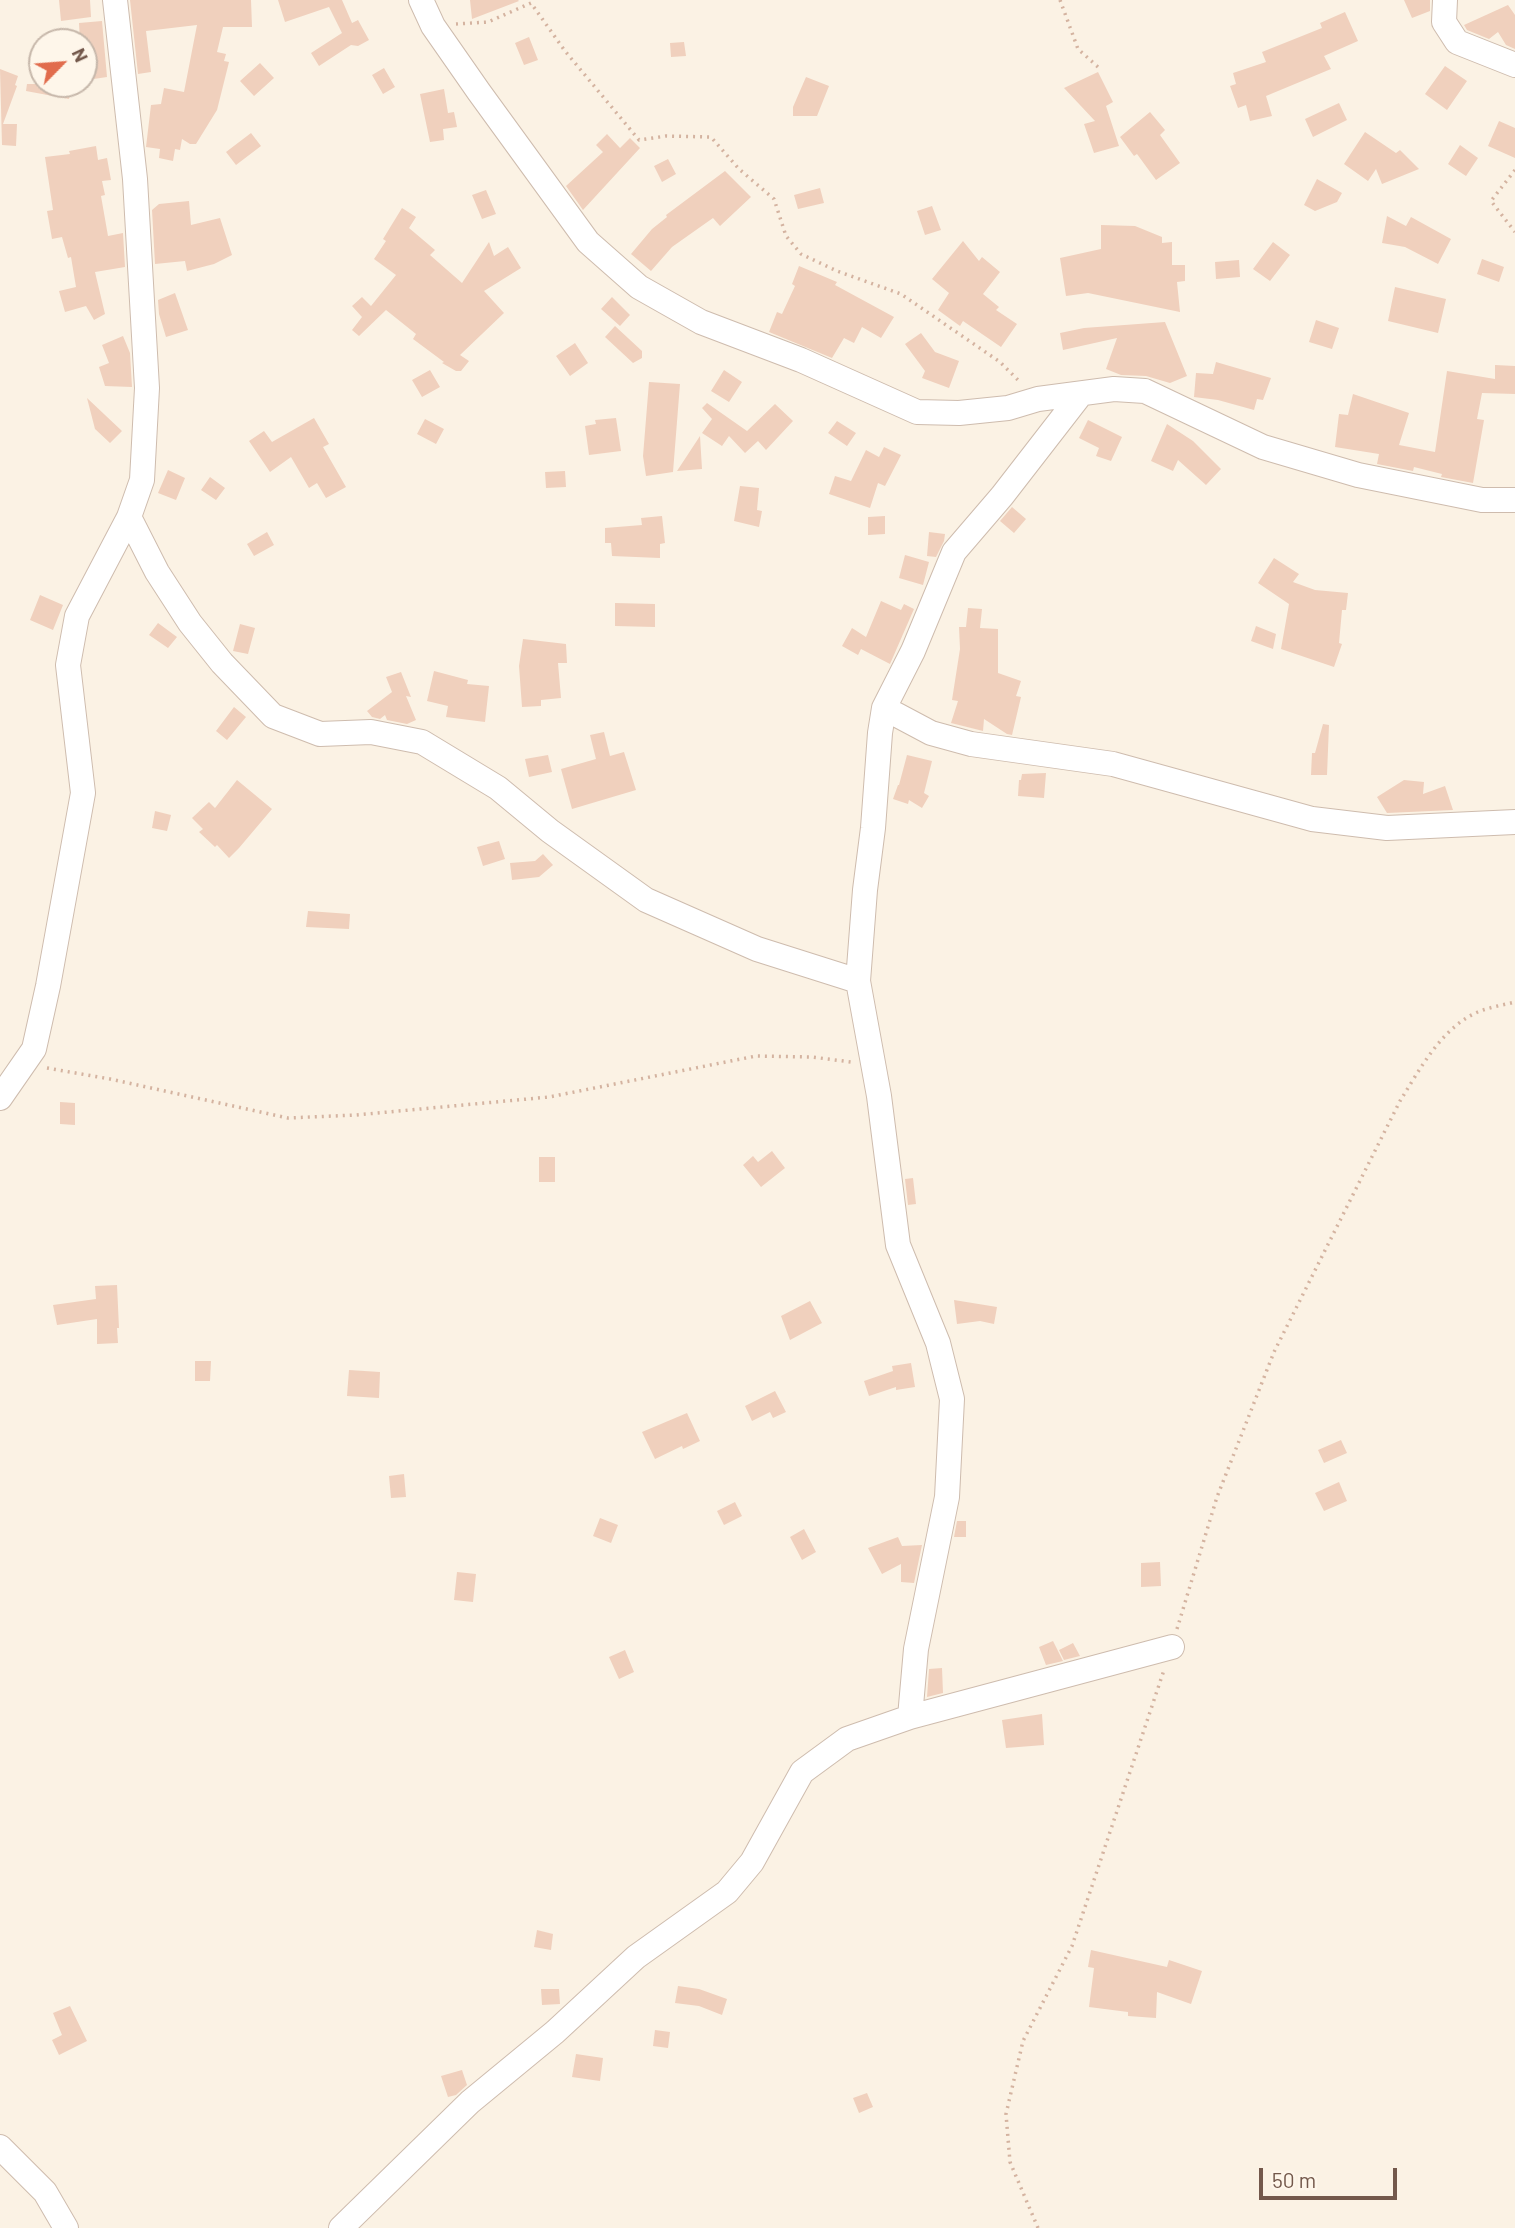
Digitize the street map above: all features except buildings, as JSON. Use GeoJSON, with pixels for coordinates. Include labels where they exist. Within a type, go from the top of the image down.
{"type":"FeatureCollection","features":[{"type":"Feature","properties":{"kind":"street"},"geometry":{"type":"LineString","coordinates":[[0,1098],[34,1049],[83,793],[68,665],[77,616],[129,517],[142,480],[147,388],[135,178],[115,0]]}},
{"type":"Feature","properties":{"kind":"street"},"geometry":{"type":"LineString","coordinates":[[421,0],[433,26],[588,242],[639,287],[701,322],[801,360],[917,412],[960,414],[1114,388],[1145,391],[1263,447],[1358,475],[1482,499],[1515,500]]}},
{"type":"Feature","properties":{"kind":"street"},"geometry":{"type":"LineString","coordinates":[[1445,0],[1444,22],[1457,42],[1515,65]]}},
{"type":"Feature","properties":{"kind":"street"},"geometry":{"type":"LineString","coordinates":[[910,1717],[916,1649],[947,1497],[952,1399],[938,1343],[898,1245],[873,1065],[858,981],[880,733],[884,708],[913,651],[954,552],[1002,496],[1081,394]]}},
{"type":"Feature","properties":{"kind":"street"},"geometry":{"type":"LineString","coordinates":[[129,517],[157,572],[190,624],[222,663],[273,716],[320,734],[371,732],[422,742],[498,788],[550,831],[646,900],[757,949],[858,981]]}},
{"type":"Feature","properties":{"kind":"street"},"geometry":{"type":"LineString","coordinates":[[884,708],[931,733],[971,744],[1113,764],[1312,818],[1387,828],[1515,821]]}},
{"type":"Feature","properties":{"kind":"street"},"geometry":{"type":"LineString","coordinates":[[341,2228],[470,2102],[555,2032],[636,1957],[727,1892],[752,1862],[802,1772],[847,1739],[910,1717],[1172,1647]]}},
{"type":"Feature","properties":{"kind":"street"},"geometry":{"type":"LineString","coordinates":[[0,2147],[46,2192],[66,2228]]}},
{"type":"Feature","properties":{"kind":"path"},"geometry":{"type":"LineString","coordinates":[[1060,0],[1078,49],[1098,67]]}},
{"type":"Feature","properties":{"kind":"path"},"geometry":{"type":"LineString","coordinates":[[433,26],[488,22],[531,3],[565,51],[639,140],[666,136],[711,137],[738,169],[774,199],[786,236],[801,254],[901,294],[1000,362],[1038,399]]}},
{"type":"Feature","properties":{"kind":"path"},"geometry":{"type":"LineString","coordinates":[[1515,170],[1491,201],[1515,232]]}},
{"type":"Feature","properties":{"kind":"path"},"geometry":{"type":"LineString","coordinates":[[1038,2228],[1010,2162],[1006,2114],[1023,2041],[1072,1946],[1172,1647],[1217,1497],[1274,1352],[1400,1101],[1420,1069],[1457,1024],[1477,1013],[1515,1002]]}},
{"type":"Feature","properties":{"kind":"path"},"geometry":{"type":"LineString","coordinates":[[24,1064],[110,1079],[288,1118],[356,1115],[550,1097],[756,1056],[812,1057],[873,1065]]}}]}
